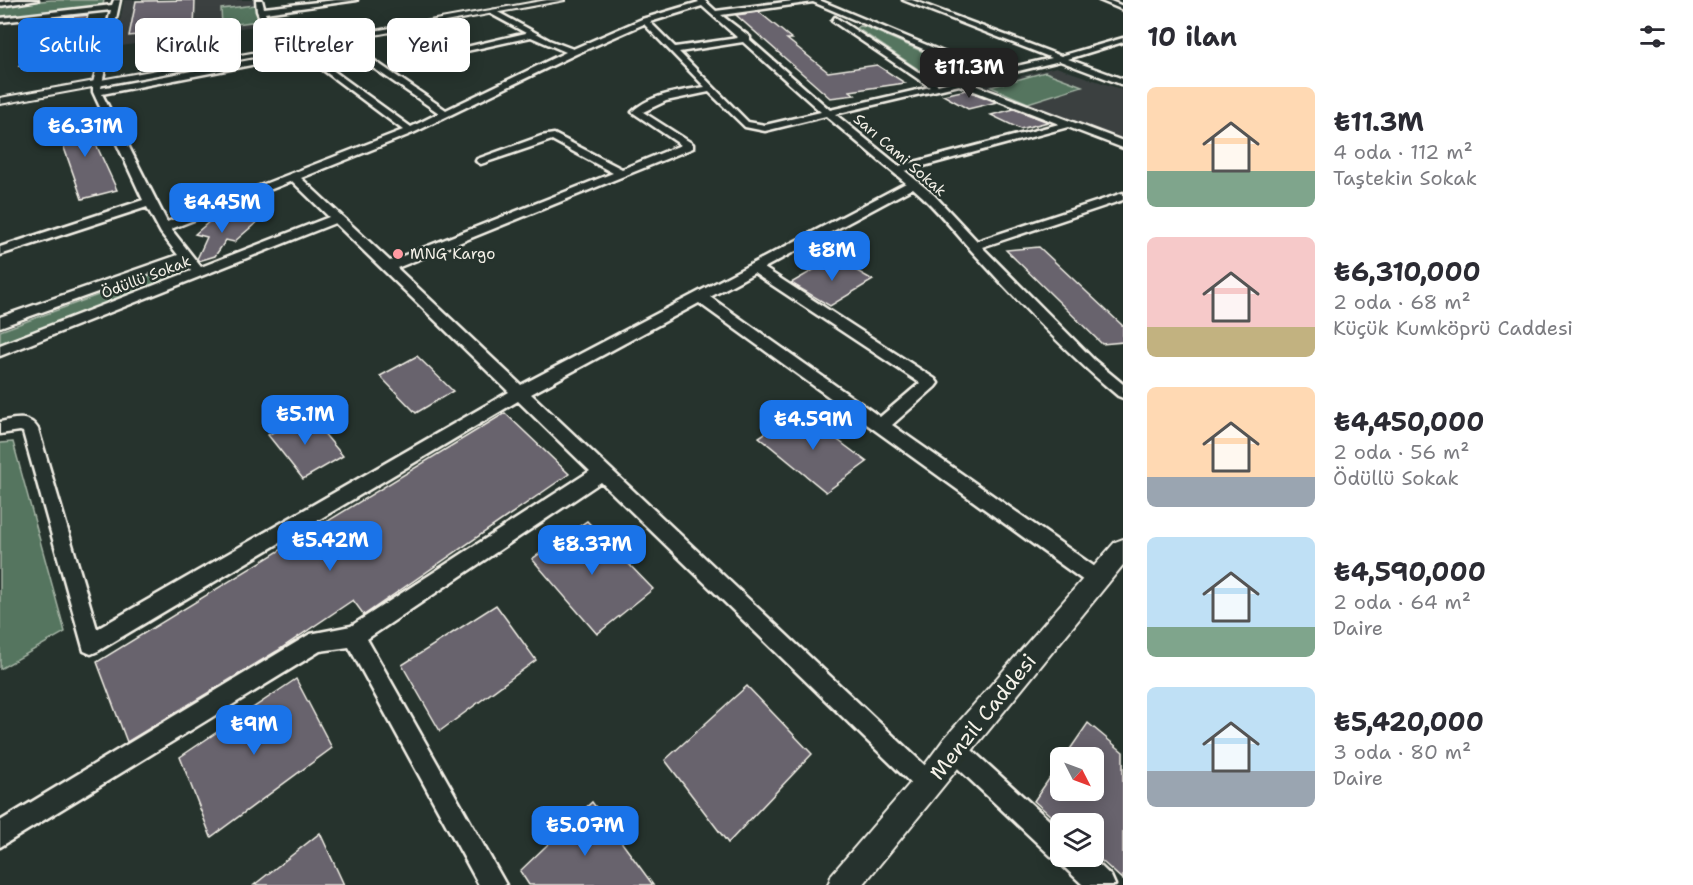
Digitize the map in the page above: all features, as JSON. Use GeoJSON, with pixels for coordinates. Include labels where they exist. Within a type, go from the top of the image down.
{"type":"FeatureCollection","features":[{"type":"Feature","properties":{"kind":"street"},"geometry":{"type":"LineString","coordinates":[[0,4],[35,0]]}},
{"type":"Feature","properties":{"kind":"street"},"geometry":{"type":"LineString","coordinates":[[260,0],[264,18]]}},
{"type":"Feature","properties":{"kind":"street"},"geometry":{"type":"LineString","coordinates":[[261,11],[354,0]]}},
{"type":"Feature","properties":{"kind":"street"},"geometry":{"type":"LineString","coordinates":[[375,32],[561,0]]}},
{"type":"Feature","properties":{"kind":"street"},"geometry":{"type":"LineString","coordinates":[[716,12],[812,0],[988,75]]}},
{"type":"Feature","properties":{"kind":"street"},"geometry":{"type":"LineString","coordinates":[[812,0],[846,26],[935,86]]}},
{"type":"Feature","properties":{"kind":"street"},"geometry":{"type":"LineString","coordinates":[[906,0],[1123,82]]}},
{"type":"Feature","properties":{"kind":"street"},"geometry":{"type":"LineString","coordinates":[[1102,0],[1123,8]]}},
{"type":"Feature","properties":{"kind":"street"},"geometry":{"type":"LineString","coordinates":[[164,227],[410,131],[573,52],[645,21],[702,2]]}},
{"type":"Feature","properties":{"kind":"street","name":"Sarı Cami Sokak"},"geometry":{"type":"LineString","coordinates":[[702,2],[930,197],[974,246],[1089,364],[1123,392]]}},
{"type":"Feature","properties":{"kind":"street"},"geometry":{"type":"LineString","coordinates":[[0,20],[116,3],[97,87],[150,202],[164,227],[200,273]]}},
{"type":"Feature","properties":{"kind":"street"},"geometry":{"type":"LineString","coordinates":[[494,12],[533,34],[573,52]]}},
{"type":"Feature","properties":{"kind":"street"},"geometry":{"type":"LineString","coordinates":[[645,21],[745,124],[755,128],[765,128],[935,86],[1058,59],[1123,40]]}},
{"type":"Feature","properties":{"kind":"street"},"geometry":{"type":"LineString","coordinates":[[846,26],[865,23]]}},
{"type":"Feature","properties":{"kind":"street"},"geometry":{"type":"LineString","coordinates":[[470,49],[533,34]]}},
{"type":"Feature","properties":{"kind":"street"},"geometry":{"type":"LineString","coordinates":[[674,50],[747,39]]}},
{"type":"Feature","properties":{"kind":"street"},"geometry":{"type":"LineString","coordinates":[[97,87],[253,55]]}},
{"type":"Feature","properties":{"kind":"street"},"geometry":{"type":"LineString","coordinates":[[0,101],[97,87],[253,58]]}},
{"type":"Feature","properties":{"kind":"street"},"geometry":{"type":"LineString","coordinates":[[375,65],[446,114]]}},
{"type":"Feature","properties":{"kind":"street"},"geometry":{"type":"LineString","coordinates":[[332,72],[410,131]]}},
{"type":"Feature","properties":{"kind":"street"},"geometry":{"type":"LineString","coordinates":[[957,81],[1123,145]]}},
{"type":"Feature","properties":{"kind":"street"},"geometry":{"type":"LineString","coordinates":[[387,267],[689,146],[637,112],[645,105],[675,95],[712,89]]}},
{"type":"Feature","properties":{"kind":"street"},"geometry":{"type":"LineString","coordinates":[[897,170],[1069,124]]}},
{"type":"Feature","properties":{"kind":"street"},"geometry":{"type":"LineString","coordinates":[[481,161],[545,138],[554,137],[622,173]]}},
{"type":"Feature","properties":{"kind":"street"},"geometry":{"type":"LineString","coordinates":[[294,177],[928,784]]}},
{"type":"Feature","properties":{"kind":"street"},"geometry":{"type":"LineString","coordinates":[[0,429],[22,424],[30,429],[91,644],[521,392],[914,183]]}},
{"type":"Feature","properties":{"kind":"street"},"geometry":{"type":"LineString","coordinates":[[974,246],[1123,196]]}},
{"type":"Feature","properties":{"kind":"street"},"geometry":{"type":"LineString","coordinates":[[0,251],[150,202]]}},
{"type":"Feature","properties":{"kind":"street","name":"Ödüllü Sokak"},"geometry":{"type":"LineString","coordinates":[[0,351],[336,218]]}},
{"type":"Feature","properties":{"kind":"street"},"geometry":{"type":"LineString","coordinates":[[0,322],[186,256]]}},
{"type":"Feature","properties":{"kind":"street"},"geometry":{"type":"LineString","coordinates":[[755,268],[930,383],[880,426]]}},
{"type":"Feature","properties":{"kind":"street"},"geometry":{"type":"LineString","coordinates":[[700,297],[1098,580]]}},
{"type":"Feature","properties":{"kind":"street"},"geometry":{"type":"LineString","coordinates":[[1089,364],[1123,376]]}},
{"type":"Feature","properties":{"kind":"street"},"geometry":{"type":"LineString","coordinates":[[0,834],[317,641],[354,636],[601,473]]}},
{"type":"Feature","properties":{"kind":"street","name":"Menzil Caddesi"},"geometry":{"type":"LineString","coordinates":[[843,885],[1123,549]]}},
{"type":"Feature","properties":{"kind":"street"},"geometry":{"type":"LineString","coordinates":[[354,636],[493,885]]}},
{"type":"Feature","properties":{"kind":"street"},"geometry":{"type":"LineString","coordinates":[[954,749],[1050,838]]}},
{"type":"Feature","properties":{"kind":"street"},"geometry":{"type":"LineString","coordinates":[[1083,867],[1102,885]]}},
{"type":"Feature","properties":{"kind":"shaded area"},"geometry":{"type":"Polygon","coordinates":[[[124,0],[260,0],[266,18],[253,18],[253,26],[241,28],[241,18],[135,18],[135,44],[123,46],[123,18],[121,18],[124,0]]]}},
{"type":"Feature","properties":{"kind":"shaded area"},"geometry":{"type":"Polygon","coordinates":[[[1056,67],[1123,90],[1123,139],[983,86],[1056,67]]]}},
{"type":"Feature","properties":{"kind":"green space"},"geometry":{"type":"Polygon","coordinates":[[[51,0],[104,0],[103,5],[92,7],[0,18],[0,5],[51,0]]]}},
{"type":"Feature","properties":{"kind":"green space"},"geometry":{"type":"Polygon","coordinates":[[[255,5],[257,18],[253,18],[253,22],[241,23],[241,18],[222,18],[221,9],[255,5]]]}},
{"type":"Feature","properties":{"kind":"green space"},"geometry":{"type":"Polygon","coordinates":[[[860,26],[967,71],[970,75],[942,80],[933,79],[857,28],[860,26]]]}},
{"type":"Feature","properties":{"kind":"green space"},"geometry":{"type":"Polygon","coordinates":[[[1045,72],[1082,86],[1028,103],[991,87],[1045,72]]]}},
{"type":"Feature","properties":{"kind":"green space"},"geometry":{"type":"Polygon","coordinates":[[[180,265],[187,266],[183,273],[0,344],[0,331],[180,265]]]}},
{"type":"Feature","properties":{"kind":"green space"},"geometry":{"type":"Polygon","coordinates":[[[13,442],[65,632],[0,669],[0,443],[13,442]]]}},
{"type":"Feature","properties":{"kind":"building"},"geometry":{"type":"Polygon","coordinates":[[[195,0],[194,18],[135,18],[135,35],[129,36],[136,1],[195,0]]]}},
{"type":"Feature","properties":{"kind":"building"},"geometry":{"type":"Polygon","coordinates":[[[759,12],[792,39],[787,39],[828,72],[877,65],[905,83],[850,91],[855,95],[830,98],[736,15],[759,12]]]}},
{"type":"Feature","properties":{"kind":"building"},"geometry":{"type":"Polygon","coordinates":[[[88,15],[87,18],[60,18],[88,15]]]}},
{"type":"Feature","properties":{"kind":"building"},"geometry":{"type":"Polygon","coordinates":[[[966,90],[997,102],[968,109],[943,95],[966,90]]]}},
{"type":"Feature","properties":{"kind":"building"},"geometry":{"type":"Polygon","coordinates":[[[1014,109],[1048,122],[1020,129],[991,115],[1014,109]]]}},
{"type":"Feature","properties":{"kind":"building"},"geometry":{"type":"Polygon","coordinates":[[[83,116],[117,190],[82,199],[55,122],[83,116]]]}},
{"type":"Feature","properties":{"kind":"building"},"geometry":{"type":"Polygon","coordinates":[[[218,214],[257,222],[234,242],[226,240],[215,256],[199,261],[197,259],[207,237],[195,234],[218,214]]]}},
{"type":"Feature","properties":{"kind":"building"},"geometry":{"type":"Polygon","coordinates":[[[1039,247],[1123,326],[1123,342],[1102,344],[1006,250],[1039,247]]]}},
{"type":"Feature","properties":{"kind":"building"},"geometry":{"type":"Polygon","coordinates":[[[834,258],[873,280],[830,306],[791,283],[834,258]]]}},
{"type":"Feature","properties":{"kind":"building"},"geometry":{"type":"Polygon","coordinates":[[[417,356],[453,391],[416,413],[380,376],[417,356]]]}},
{"type":"Feature","properties":{"kind":"building"},"geometry":{"type":"Polygon","coordinates":[[[799,411],[867,462],[826,492],[759,437],[799,411]]]}},
{"type":"Feature","properties":{"kind":"building"},"geometry":{"type":"Polygon","coordinates":[[[307,413],[343,456],[303,479],[268,435],[307,413]]]}},
{"type":"Feature","properties":{"kind":"building"},"geometry":{"type":"Polygon","coordinates":[[[505,413],[569,474],[364,615],[353,600],[277,651],[127,742],[97,662],[505,413]]]}},
{"type":"Feature","properties":{"kind":"building"},"geometry":{"type":"Polygon","coordinates":[[[587,521],[653,589],[597,634],[532,559],[587,521]]]}},
{"type":"Feature","properties":{"kind":"building"},"geometry":{"type":"Polygon","coordinates":[[[496,605],[536,660],[440,731],[402,665],[496,605]]]}},
{"type":"Feature","properties":{"kind":"building"},"geometry":{"type":"Polygon","coordinates":[[[296,679],[332,748],[211,837],[180,757],[296,679]]]}},
{"type":"Feature","properties":{"kind":"building"},"geometry":{"type":"Polygon","coordinates":[[[747,686],[812,754],[728,843],[665,760],[747,686]]]}},
{"type":"Feature","properties":{"kind":"building"},"geometry":{"type":"Polygon","coordinates":[[[1088,723],[1123,752],[1123,880],[1104,863],[1104,813],[1050,813],[1050,815],[1034,801],[1050,778],[1050,801],[1104,801],[1104,747],[1072,747],[1088,723]]]}},
{"type":"Feature","properties":{"kind":"building"},"geometry":{"type":"Polygon","coordinates":[[[592,802],[653,885],[529,885],[520,871],[592,802]]]}},
{"type":"Feature","properties":{"kind":"building"},"geometry":{"type":"Polygon","coordinates":[[[320,833],[344,885],[254,885],[320,833]]]}},
{"type":"Feature","properties":{"kind":"place","name":"MNG Kargo"},"geometry":{"type":"Point","coordinates":[398,254]}}]}
